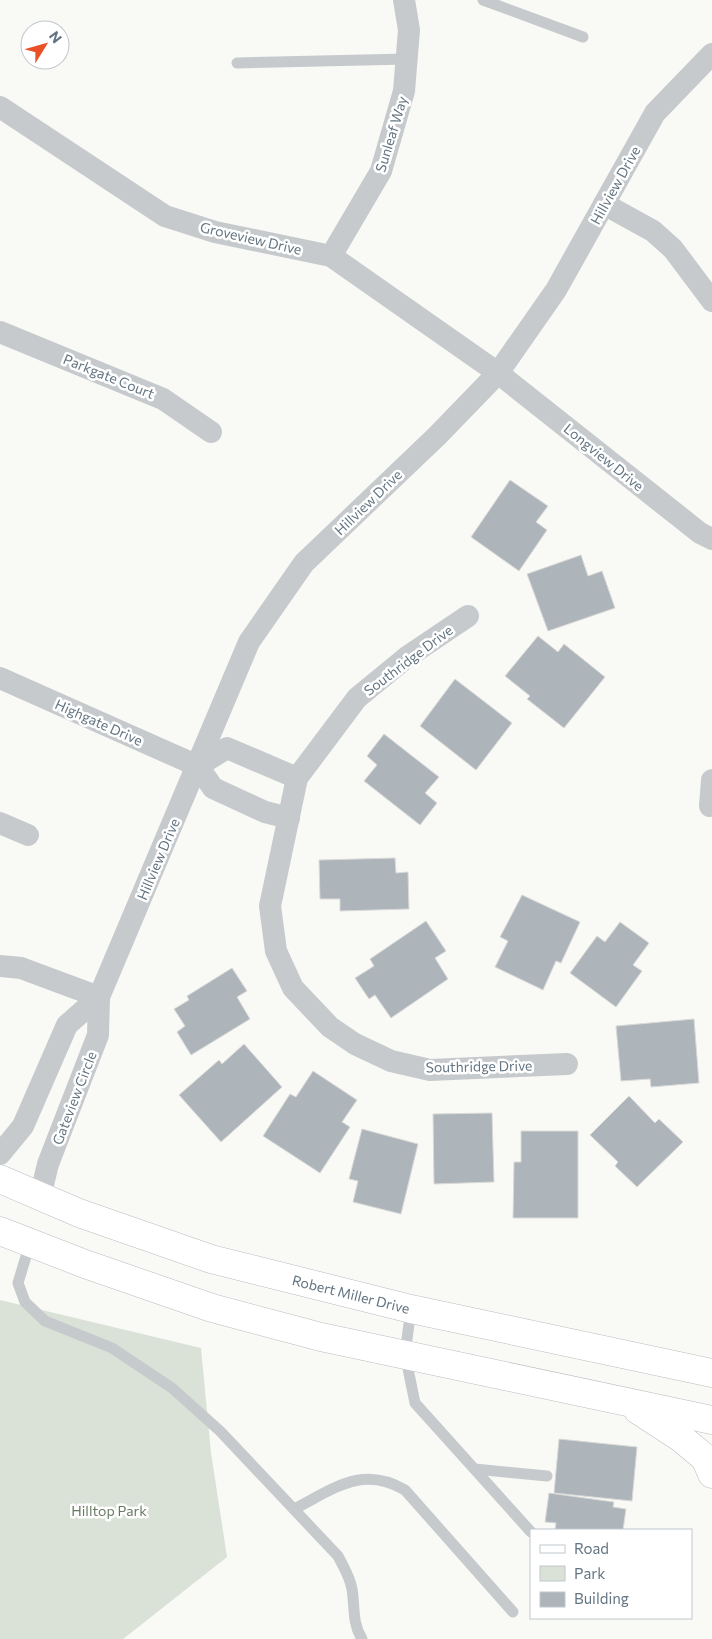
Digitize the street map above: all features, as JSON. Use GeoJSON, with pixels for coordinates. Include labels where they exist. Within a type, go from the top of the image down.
{"type":"FeatureCollection","features":[{"type":"Feature","properties":{"kind":"main road","name":"Robert Miller Drive"},"geometry":{"type":"LineString","coordinates":[[0,1179],[79,1213],[211,1259],[411,1309],[707,1368]]}},
{"type":"Feature","properties":{"kind":"main road"},"geometry":{"type":"LineString","coordinates":[[0,1231],[212,1308],[321,1337],[712,1420]]}},
{"type":"Feature","properties":{"kind":"main road"},"geometry":{"type":"LineString","coordinates":[[624,1401],[681,1438],[705,1458],[712,1474]]}},
{"type":"Feature","properties":{"kind":"street","name":"Sunleaf Way"},"geometry":{"type":"LineString","coordinates":[[331,256],[381,171],[404,91],[409,30],[404,0]]}},
{"type":"Feature","properties":{"kind":"street","name":"Hillview Drive"},"geometry":{"type":"LineString","coordinates":[[99,997],[249,642],[304,563],[437,436],[498,373],[556,290],[655,113],[712,54]]}},
{"type":"Feature","properties":{"kind":"street","name":"Groveview Drive"},"geometry":{"type":"LineString","coordinates":[[0,107],[165,216],[215,232],[331,256],[498,373]]}},
{"type":"Feature","properties":{"kind":"street"},"geometry":{"type":"LineString","coordinates":[[604,204],[653,231],[673,250],[712,301]]}},
{"type":"Feature","properties":{"kind":"street","name":"Parkgate Court"},"geometry":{"type":"LineString","coordinates":[[0,332],[163,398],[212,432]]}},
{"type":"Feature","properties":{"kind":"street","name":"Longview Drive"},"geometry":{"type":"LineString","coordinates":[[498,373],[700,533],[712,539]]}},
{"type":"Feature","properties":{"kind":"street","name":"Southridge Drive"},"geometry":{"type":"LineString","coordinates":[[468,616],[407,657],[357,698],[297,778],[270,906],[276,951],[293,988],[330,1027],[355,1044],[391,1061],[430,1070],[568,1064]]}},
{"type":"Feature","properties":{"kind":"street","name":"Highgate Drive"},"geometry":{"type":"LineString","coordinates":[[0,678],[198,766]]}},
{"type":"Feature","properties":{"kind":"street"},"geometry":{"type":"LineString","coordinates":[[289,818],[265,812],[214,788],[198,766],[227,748],[297,778]]}},
{"type":"Feature","properties":{"kind":"street"},"geometry":{"type":"LineString","coordinates":[[710,806],[712,780]]}},
{"type":"Feature","properties":{"kind":"street"},"geometry":{"type":"LineString","coordinates":[[0,823],[28,834]]}},
{"type":"Feature","properties":{"kind":"street"},"geometry":{"type":"LineString","coordinates":[[0,966],[21,968],[99,997],[68,1025],[23,1126],[0,1154]]}},
{"type":"Feature","properties":{"kind":"street","name":"Gateview Circle"},"geometry":{"type":"LineString","coordinates":[[40,1197],[48,1164],[98,1035],[99,997]]}},
{"type":"Feature","properties":{"kind":"lane"},"geometry":{"type":"LineString","coordinates":[[483,0],[583,37]]}},
{"type":"Feature","properties":{"kind":"lane"},"geometry":{"type":"LineString","coordinates":[[237,64],[407,59]]}},
{"type":"Feature","properties":{"kind":"lane"},"geometry":{"type":"LineString","coordinates":[[30,1243],[18,1283],[25,1302],[44,1321],[112,1348],[172,1388],[220,1430],[338,1556],[352,1588],[354,1616],[362,1639]]}},
{"type":"Feature","properties":{"kind":"lane"},"geometry":{"type":"LineString","coordinates":[[411,1309],[405,1354],[415,1403],[530,1531]]}},
{"type":"Feature","properties":{"kind":"lane"},"geometry":{"type":"LineString","coordinates":[[475,1469],[547,1476]]}},
{"type":"Feature","properties":{"kind":"lane"},"geometry":{"type":"LineString","coordinates":[[294,1509],[354,1480],[375,1478],[393,1483],[405,1490],[513,1612]]}},
{"type":"Feature","properties":{"kind":"green space","name":"Hilltop Park"},"geometry":{"type":"Polygon","coordinates":[[[0,1300],[201,1348],[211,1453],[227,1557],[123,1639],[0,1639],[0,1300]]]}},
{"type":"Feature","properties":{"kind":"building"},"geometry":{"type":"Polygon","coordinates":[[[510,480],[548,506],[536,522],[547,530],[519,571],[471,537],[510,480]]]}},
{"type":"Feature","properties":{"kind":"building"},"geometry":{"type":"Polygon","coordinates":[[[581,555],[588,576],[602,571],[615,608],[548,631],[527,574],[581,555]]]}},
{"type":"Feature","properties":{"kind":"building"},"geometry":{"type":"Polygon","coordinates":[[[538,636],[558,652],[564,644],[605,677],[564,728],[527,699],[530,696],[505,676],[538,636]]]}},
{"type":"Feature","properties":{"kind":"building"},"geometry":{"type":"Polygon","coordinates":[[[455,679],[512,723],[476,770],[420,726],[455,679]]]}},
{"type":"Feature","properties":{"kind":"building"},"geometry":{"type":"Polygon","coordinates":[[[384,734],[439,777],[425,793],[437,803],[420,825],[364,781],[377,765],[367,756],[384,734]]]}},
{"type":"Feature","properties":{"kind":"building"},"geometry":{"type":"Polygon","coordinates":[[[395,858],[396,873],[408,872],[409,909],[340,911],[340,899],[320,899],[319,860],[395,858]]]}},
{"type":"Feature","properties":{"kind":"building"},"geometry":{"type":"Polygon","coordinates":[[[522,895],[580,922],[561,963],[556,961],[543,990],[495,967],[508,941],[500,937],[522,895]]]}},
{"type":"Feature","properties":{"kind":"building"},"geometry":{"type":"Polygon","coordinates":[[[426,921],[446,951],[435,958],[448,979],[391,1018],[375,995],[369,999],[355,978],[374,966],[370,959],[426,921]]]}},
{"type":"Feature","properties":{"kind":"building"},"geometry":{"type":"Polygon","coordinates":[[[620,922],[649,943],[633,965],[642,971],[616,1007],[570,973],[597,936],[605,942],[620,922]]]}},
{"type":"Feature","properties":{"kind":"building"},"geometry":{"type":"Polygon","coordinates":[[[232,968],[247,991],[237,997],[250,1019],[191,1055],[177,1032],[185,1026],[174,1009],[189,1000],[187,996],[232,968]]]}},
{"type":"Feature","properties":{"kind":"building"},"geometry":{"type":"Polygon","coordinates":[[[694,1019],[699,1083],[651,1087],[650,1079],[621,1081],[616,1026],[694,1019]]]}},
{"type":"Feature","properties":{"kind":"building"},"geometry":{"type":"Polygon","coordinates":[[[244,1044],[282,1087],[221,1142],[179,1095],[219,1060],[222,1064],[244,1044]]]}},
{"type":"Feature","properties":{"kind":"building"},"geometry":{"type":"Polygon","coordinates":[[[313,1071],[357,1100],[342,1122],[350,1127],[320,1173],[263,1136],[290,1094],[296,1097],[313,1071]]]}},
{"type":"Feature","properties":{"kind":"building"},"geometry":{"type":"Polygon","coordinates":[[[629,1096],[655,1123],[659,1119],[683,1142],[637,1187],[615,1166],[618,1162],[590,1135],[629,1096]]]}},
{"type":"Feature","properties":{"kind":"building"},"geometry":{"type":"Polygon","coordinates":[[[492,1113],[494,1182],[434,1184],[433,1114],[492,1113]]]}},
{"type":"Feature","properties":{"kind":"building"},"geometry":{"type":"Polygon","coordinates":[[[362,1129],[418,1144],[401,1214],[353,1202],[358,1181],[349,1179],[362,1129]]]}},
{"type":"Feature","properties":{"kind":"building"},"geometry":{"type":"Polygon","coordinates":[[[521,1131],[578,1131],[578,1218],[513,1218],[514,1162],[521,1162],[521,1131]]]}},
{"type":"Feature","properties":{"kind":"building"},"geometry":{"type":"Polygon","coordinates":[[[559,1439],[637,1447],[632,1501],[554,1493],[559,1439]]]}},
{"type":"Feature","properties":{"kind":"building"},"geometry":{"type":"Polygon","coordinates":[[[549,1493],[614,1502],[613,1507],[626,1509],[623,1529],[555,1529],[556,1523],[545,1522],[549,1493]]]}}]}
